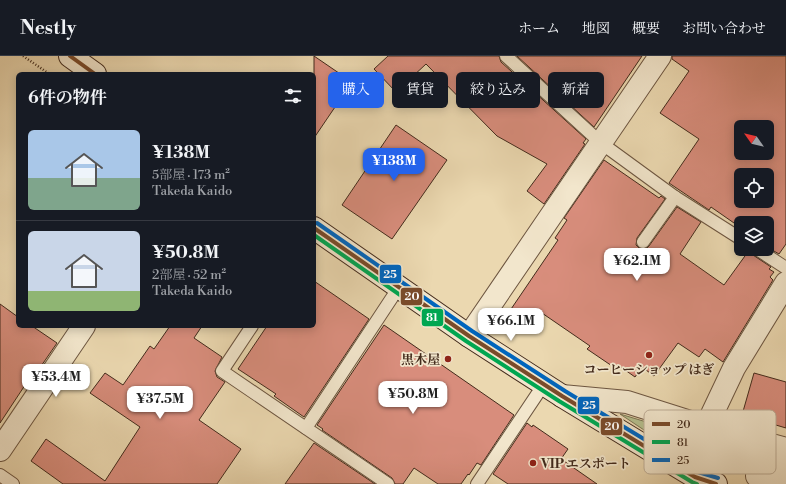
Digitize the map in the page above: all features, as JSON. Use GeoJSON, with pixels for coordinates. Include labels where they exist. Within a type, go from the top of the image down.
{"type":"FeatureCollection","features":[{"type":"Feature","properties":{"kind":"street"},"geometry":{"type":"LineString","coordinates":[[70,56],[92,72]]}},
{"type":"Feature","properties":{"kind":"street"},"geometry":{"type":"LineString","coordinates":[[469,336],[660,56]]}},
{"type":"Feature","properties":{"kind":"street"},"geometry":{"type":"LineString","coordinates":[[316,231],[469,336],[644,447]]}},
{"type":"Feature","properties":{"kind":"street"},"geometry":{"type":"LineString","coordinates":[[714,410],[734,368],[786,283]]}},
{"type":"Feature","properties":{"kind":"street"},"geometry":{"type":"LineString","coordinates":[[0,450],[83,328]]}},
{"type":"Feature","properties":{"kind":"street"},"geometry":{"type":"LineString","coordinates":[[562,396],[627,402],[651,410]]}},
{"type":"Feature","properties":{"kind":"street"},"geometry":{"type":"LineString","coordinates":[[776,446],[786,449]]}},
{"type":"Feature","properties":{"kind":"street"},"geometry":{"type":"LineString","coordinates":[[776,459],[786,462]]}},
{"type":"Feature","properties":{"kind":"street"},"geometry":{"type":"LineString","coordinates":[[688,474],[699,481],[716,484]]}},
{"type":"Feature","properties":{"kind":"street"},"geometry":{"type":"LineString","coordinates":[[758,474],[757,476],[786,480]]}},
{"type":"Feature","properties":{"kind":"lane"},"geometry":{"type":"LineString","coordinates":[[506,56],[601,143],[675,197],[734,235]]}},
{"type":"Feature","properties":{"kind":"lane"},"geometry":{"type":"LineString","coordinates":[[643,242],[675,197]]}},
{"type":"Feature","properties":{"kind":"lane"},"geometry":{"type":"LineString","coordinates":[[768,256],[786,268]]}},
{"type":"Feature","properties":{"kind":"lane"},"geometry":{"type":"LineString","coordinates":[[306,428],[399,287]]}},
{"type":"Feature","properties":{"kind":"lane"},"geometry":{"type":"LineString","coordinates":[[251,328],[222,371],[388,484]]}},
{"type":"Feature","properties":{"kind":"lane"},"geometry":{"type":"LineString","coordinates":[[477,484],[544,384]]}},
{"type":"Feature","properties":{"kind":"lane"},"geometry":{"type":"LineString","coordinates":[[0,475],[13,484]]}},
{"type":"Feature","properties":{"kind":"path"},"geometry":{"type":"LineString","coordinates":[[23,56],[47,72]]}},
{"type":"Feature","properties":{"kind":"green space"},"geometry":{"type":"Polygon","coordinates":[[[620,414],[644,421],[644,430],[620,414]]]}},
{"type":"Feature","properties":{"kind":"building"},"geometry":{"type":"Polygon","coordinates":[[[314,56],[337,72],[328,72],[328,108],[334,108],[316,135],[316,72],[314,72],[314,56]]]}},
{"type":"Feature","properties":{"kind":"building"},"geometry":{"type":"Polygon","coordinates":[[[388,56],[499,56],[501,62],[512,72],[456,72],[456,94],[448,86],[448,72],[434,72],[426,64],[417,72],[392,72],[392,88],[384,79],[384,72],[377,72],[374,69],[388,56]]]}},
{"type":"Feature","properties":{"kind":"building"},"geometry":{"type":"Polygon","coordinates":[[[517,56],[642,56],[594,127],[573,108],[604,108],[604,72],[548,72],[548,85],[540,77],[540,72],[534,72],[517,56]]]}},
{"type":"Feature","properties":{"kind":"building"},"geometry":{"type":"Polygon","coordinates":[[[672,56],[786,56],[786,244],[779,254],[774,251],[774,216],[734,216],[734,223],[711,207],[709,210],[669,183],[699,139],[660,113],[689,71],[672,59],[672,56]]]}},
{"type":"Feature","properties":{"kind":"building"},"geometry":{"type":"Polygon","coordinates":[[[540,97],[548,105],[548,108],[552,108],[586,139],[583,143],[585,144],[544,204],[527,191],[547,164],[497,136],[469,108],[540,108],[540,97]]]}},
{"type":"Feature","properties":{"kind":"building"},"geometry":{"type":"Polygon","coordinates":[[[396,125],[447,160],[392,239],[342,205],[396,125]]]}},
{"type":"Feature","properties":{"kind":"building"},"geometry":{"type":"Polygon","coordinates":[[[604,160],[659,198],[661,196],[665,199],[637,238],[636,245],[639,248],[646,249],[649,246],[677,207],[701,222],[680,254],[724,285],[745,256],[754,256],[771,267],[769,269],[774,272],[770,277],[773,280],[723,362],[705,349],[699,357],[678,343],[654,376],[642,367],[635,377],[618,365],[615,368],[587,349],[590,346],[539,311],[527,329],[507,315],[558,240],[555,238],[567,220],[564,218],[604,160]]]}},
{"type":"Feature","properties":{"kind":"building"},"geometry":{"type":"Polygon","coordinates":[[[316,282],[369,319],[304,417],[274,396],[276,394],[238,369],[266,328],[316,328],[316,282]]]}},
{"type":"Feature","properties":{"kind":"building"},"geometry":{"type":"Polygon","coordinates":[[[0,304],[16,316],[16,328],[35,328],[57,343],[37,372],[35,370],[0,423],[0,304]]]}},
{"type":"Feature","properties":{"kind":"building"},"geometry":{"type":"Polygon","coordinates":[[[384,325],[514,415],[481,465],[477,463],[461,484],[438,484],[414,468],[403,484],[395,484],[392,478],[317,425],[384,325]]]}},
{"type":"Feature","properties":{"kind":"building"},"geometry":{"type":"Polygon","coordinates":[[[169,328],[201,328],[194,338],[222,357],[215,371],[217,377],[225,382],[199,420],[241,449],[217,484],[63,484],[31,461],[46,439],[105,481],[140,427],[90,393],[105,373],[123,385],[150,346],[154,349],[169,328]]]}},
{"type":"Feature","properties":{"kind":"building"},"geometry":{"type":"Polygon","coordinates":[[[754,373],[786,382],[786,428],[776,425],[776,410],[743,410],[754,373]]]}},
{"type":"Feature","properties":{"kind":"building","name":"VIP エスポート"},"geometry":{"type":"Polygon","coordinates":[[[527,423],[532,427],[533,425],[568,449],[561,459],[597,484],[508,484],[493,474],[527,423]]]}},
{"type":"Feature","properties":{"kind":"building"},"geometry":{"type":"Polygon","coordinates":[[[314,443],[375,484],[285,484],[314,443]]]}},
{"type":"Feature","properties":{"kind":"transit line","name":"20"},"geometry":{"type":"LineString","coordinates":[[70,56],[92,72]]}},
{"type":"Feature","properties":{"kind":"transit line","name":"25"},"geometry":{"type":"LineString","coordinates":[[317,223],[472,331],[565,391],[644,439]]}},
{"type":"Feature","properties":{"kind":"transit line","name":"20"},"geometry":{"type":"LineString","coordinates":[[316,229],[469,336],[562,396],[644,446]]}},
{"type":"Feature","properties":{"kind":"transit line","name":"81"},"geometry":{"type":"LineString","coordinates":[[316,236],[466,341],[559,401],[644,453]]}},
{"type":"Feature","properties":{"kind":"transit line","name":"81"},"geometry":{"type":"LineString","coordinates":[[679,474],[697,484]]}},
{"type":"Feature","properties":{"kind":"transit line","name":"20"},"geometry":{"type":"LineString","coordinates":[[690,474],[716,484]]}},
{"type":"Feature","properties":{"kind":"transit line","name":"25"},"geometry":{"type":"LineString","coordinates":[[705,474],[718,478]]}},
{"type":"Feature","properties":{"kind":"place","name":"コーヒーショップ はぎ"},"geometry":{"type":"Point","coordinates":[649,355]}},
{"type":"Feature","properties":{"kind":"place","name":"黒木屋"},"geometry":{"type":"Point","coordinates":[448,359]}},
{"type":"Feature","properties":{"kind":"place","name":"VIP エスポート"},"geometry":{"type":"Point","coordinates":[533,463]}}]}
